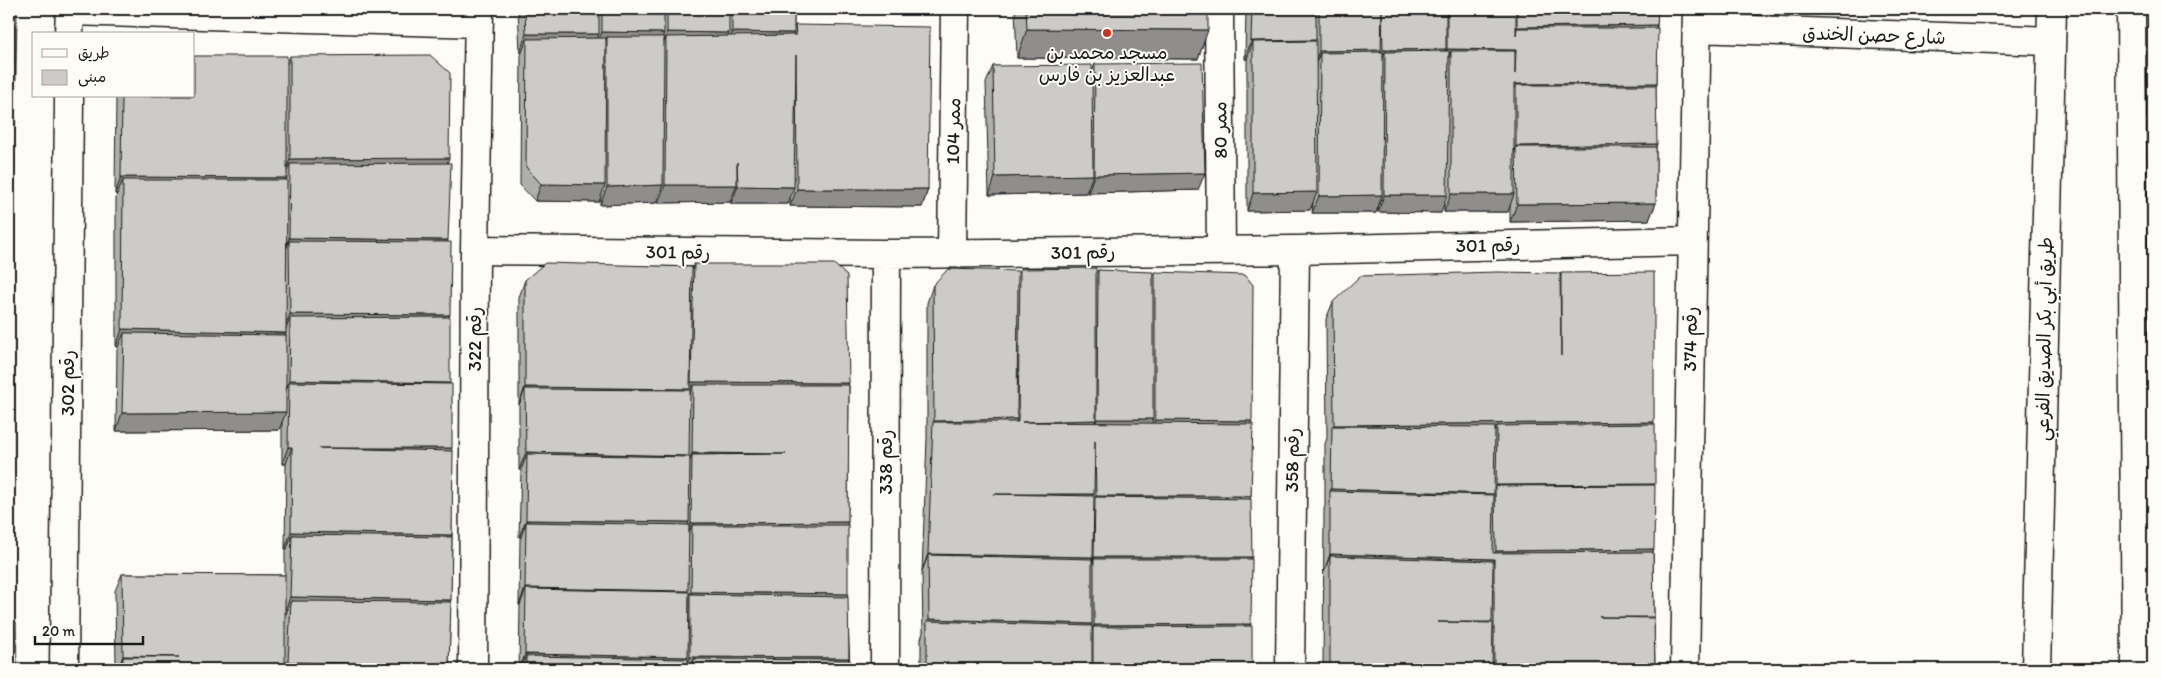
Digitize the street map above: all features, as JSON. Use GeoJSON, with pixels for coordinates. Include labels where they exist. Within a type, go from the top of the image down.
{"type":"FeatureCollection","features":[{"type":"Feature","properties":{"kind":"street","name":"ممر 104"},"geometry":{"type":"LineString","coordinates":[[952,254],[954,9]]}},
{"type":"Feature","properties":{"kind":"street","name":"ممر 80"},"geometry":{"type":"LineString","coordinates":[[1218,9],[1221,251]]}},
{"type":"Feature","properties":{"kind":"street","name":"طريق أبي بكر الصديق الفرعي"},"geometry":{"type":"LineString","coordinates":[[2036,669],[2052,9]]}},
{"type":"Feature","properties":{"kind":"street"},"geometry":{"type":"LineString","coordinates":[[2131,9],[2136,669]]}},
{"type":"Feature","properties":{"kind":"street"},"geometry":{"type":"LineString","coordinates":[[70,18],[479,16]]}},
{"type":"Feature","properties":{"kind":"street","name":"رقم 322"},"geometry":{"type":"LineString","coordinates":[[472,669],[479,16]]}},
{"type":"Feature","properties":{"kind":"street","name":"شارع حصن الخندق"},"geometry":{"type":"LineString","coordinates":[[1697,18],[2050,41]]}},
{"type":"Feature","properties":{"kind":"street","name":"رقم 374"},"geometry":{"type":"LineString","coordinates":[[1686,669],[1697,18]]}},
{"type":"Feature","properties":{"kind":"street","name":"رقم 302"},"geometry":{"type":"LineString","coordinates":[[64,669],[69,98]]}},
{"type":"Feature","properties":{"kind":"street","name":"رقم 301"},"geometry":{"type":"LineString","coordinates":[[475,250],[952,254],[1295,250],[1692,241]]}},
{"type":"Feature","properties":{"kind":"street","name":"رقم 358"},"geometry":{"type":"LineString","coordinates":[[1290,669],[1295,250]]}},
{"type":"Feature","properties":{"kind":"street","name":"رقم 338"},"geometry":{"type":"LineString","coordinates":[[885,669],[886,254]]}},
{"type":"Feature","properties":{"kind":"building"},"geometry":{"type":"Polygon","coordinates":[[[9,9],[17,9],[15,128],[9,128],[9,9]]]}},
{"type":"Feature","properties":{"kind":"building"},"geometry":{"type":"Polygon","coordinates":[[[525,9],[599,9],[599,34],[526,34],[525,9]]]}},
{"type":"Feature","properties":{"kind":"building"},"geometry":{"type":"Polygon","coordinates":[[[602,9],[664,9],[664,33],[602,32],[602,9]]]}},
{"type":"Feature","properties":{"kind":"building"},"geometry":{"type":"Polygon","coordinates":[[[667,9],[729,9],[729,33],[667,32],[667,9]]]}},
{"type":"Feature","properties":{"kind":"building"},"geometry":{"type":"Polygon","coordinates":[[[732,9],[794,9],[794,33],[732,32],[732,9]]]}},
{"type":"Feature","properties":{"kind":"building"},"geometry":{"type":"Polygon","coordinates":[[[1026,9],[1208,9],[1208,30],[1027,29],[1026,9]]]}},
{"type":"Feature","properties":{"kind":"building"},"geometry":{"type":"Polygon","coordinates":[[[1252,9],[1316,9],[1316,40],[1251,41],[1252,9]]]}},
{"type":"Feature","properties":{"kind":"building"},"geometry":{"type":"Polygon","coordinates":[[[1319,9],[1382,9],[1381,50],[1319,51],[1319,9]]]}},
{"type":"Feature","properties":{"kind":"building"},"geometry":{"type":"Polygon","coordinates":[[[1382,9],[1446,9],[1446,49],[1383,50],[1382,9]]]}},
{"type":"Feature","properties":{"kind":"building"},"geometry":{"type":"Polygon","coordinates":[[[1447,9],[1516,9],[1516,36],[1517,28],[1658,28],[1657,83],[1514,84],[1514,194],[1451,194],[1451,51],[1515,51],[1515,74],[1516,50],[1447,49],[1447,9]]]}},
{"type":"Feature","properties":{"kind":"building"},"geometry":{"type":"Polygon","coordinates":[[[1517,9],[1658,9],[1657,25],[1517,27],[1517,9]]]}},
{"type":"Feature","properties":{"kind":"building"},"geometry":{"type":"Polygon","coordinates":[[[795,25],[930,27],[928,189],[797,189],[796,55],[794,187],[738,186],[737,162],[737,185],[665,185],[666,37],[796,35],[795,25]]]}},
{"type":"Feature","properties":{"kind":"building"},"geometry":{"type":"Polygon","coordinates":[[[607,37],[664,37],[663,185],[607,187],[607,37]]]}},
{"type":"Feature","properties":{"kind":"building"},"geometry":{"type":"Polygon","coordinates":[[[606,38],[605,185],[541,184],[526,167],[527,39],[606,38]]]}},
{"type":"Feature","properties":{"kind":"building"},"geometry":{"type":"Polygon","coordinates":[[[1316,41],[1317,192],[1253,193],[1253,42],[1316,41]]]}},
{"type":"Feature","properties":{"kind":"building"},"geometry":{"type":"Polygon","coordinates":[[[1449,51],[1447,195],[1384,195],[1385,52],[1449,51]]]}},
{"type":"Feature","properties":{"kind":"building"},"geometry":{"type":"Polygon","coordinates":[[[1383,52],[1382,195],[1319,196],[1320,53],[1383,52]]]}},
{"type":"Feature","properties":{"kind":"building"},"geometry":{"type":"Polygon","coordinates":[[[430,55],[450,73],[449,158],[290,159],[290,56],[430,55]]]}},
{"type":"Feature","properties":{"kind":"building"},"geometry":{"type":"Polygon","coordinates":[[[195,56],[287,56],[287,178],[121,177],[122,98],[195,98],[195,56]]]}},
{"type":"Feature","properties":{"kind":"building"},"geometry":{"type":"Polygon","coordinates":[[[1202,63],[1205,173],[1094,175],[1095,64],[1202,63]]]}},
{"type":"Feature","properties":{"kind":"building"},"geometry":{"type":"Polygon","coordinates":[[[1092,65],[1093,175],[995,177],[993,66],[1092,65]]]}},
{"type":"Feature","properties":{"kind":"building"},"geometry":{"type":"Polygon","coordinates":[[[1516,85],[1656,85],[1657,144],[1516,146],[1516,85]]]}},
{"type":"Feature","properties":{"kind":"building"},"geometry":{"type":"Polygon","coordinates":[[[1516,147],[1656,147],[1656,203],[1517,204],[1516,147]]]}},
{"type":"Feature","properties":{"kind":"building"},"geometry":{"type":"Polygon","coordinates":[[[451,163],[448,240],[289,238],[290,164],[451,163]]]}},
{"type":"Feature","properties":{"kind":"building"},"geometry":{"type":"Polygon","coordinates":[[[9,169],[12,169],[12,230],[9,230],[9,169]]]}},
{"type":"Feature","properties":{"kind":"building"},"geometry":{"type":"Polygon","coordinates":[[[123,180],[287,180],[286,333],[122,329],[123,180]]]}},
{"type":"Feature","properties":{"kind":"building"},"geometry":{"type":"Polygon","coordinates":[[[289,241],[451,242],[450,315],[290,314],[289,241]]]}},
{"type":"Feature","properties":{"kind":"building"},"geometry":{"type":"Polygon","coordinates":[[[9,250],[12,250],[13,312],[9,311],[9,250]]]}},
{"type":"Feature","properties":{"kind":"building"},"geometry":{"type":"Polygon","coordinates":[[[545,263],[692,267],[690,389],[525,387],[525,280],[545,263]]]}},
{"type":"Feature","properties":{"kind":"building"},"geometry":{"type":"Polygon","coordinates":[[[694,264],[834,264],[847,276],[849,383],[691,382],[694,264]]]}},
{"type":"Feature","properties":{"kind":"building"},"geometry":{"type":"Polygon","coordinates":[[[1096,268],[1096,420],[1022,422],[1253,424],[1251,496],[1096,496],[1095,441],[1094,494],[993,494],[1094,496],[1093,557],[928,554],[933,422],[1018,422],[1020,269],[1096,268]]]}},
{"type":"Feature","properties":{"kind":"building"},"geometry":{"type":"Polygon","coordinates":[[[948,269],[1018,271],[1017,419],[934,421],[933,285],[948,269]]]}},
{"type":"Feature","properties":{"kind":"building"},"geometry":{"type":"Polygon","coordinates":[[[1098,270],[1153,272],[1153,419],[1097,419],[1098,270]]]}},
{"type":"Feature","properties":{"kind":"building"},"geometry":{"type":"Polygon","coordinates":[[[1155,272],[1245,275],[1253,285],[1252,421],[1155,420],[1155,272]]]}},
{"type":"Feature","properties":{"kind":"building"},"geometry":{"type":"Polygon","coordinates":[[[1497,272],[1560,273],[1561,356],[1561,273],[1654,272],[1654,422],[1334,425],[1333,302],[1360,276],[1497,272]]]}},
{"type":"Feature","properties":{"kind":"building"},"geometry":{"type":"Polygon","coordinates":[[[450,317],[450,383],[289,380],[290,318],[450,317]]]}},
{"type":"Feature","properties":{"kind":"building"},"geometry":{"type":"Polygon","coordinates":[[[124,333],[286,335],[286,412],[122,413],[124,333]]]}},
{"type":"Feature","properties":{"kind":"building"},"geometry":{"type":"Polygon","coordinates":[[[9,334],[12,334],[12,395],[9,395],[9,334]]]}},
{"type":"Feature","properties":{"kind":"building"},"geometry":{"type":"Polygon","coordinates":[[[289,382],[452,384],[452,448],[319,448],[453,451],[452,535],[291,532],[292,447],[288,447],[289,382]]]}},
{"type":"Feature","properties":{"kind":"building"},"geometry":{"type":"Polygon","coordinates":[[[693,385],[849,385],[848,522],[691,523],[692,455],[786,454],[692,453],[693,385]]]}},
{"type":"Feature","properties":{"kind":"building"},"geometry":{"type":"Polygon","coordinates":[[[525,389],[690,390],[689,456],[526,452],[525,389]]]}},
{"type":"Feature","properties":{"kind":"building"},"geometry":{"type":"Polygon","coordinates":[[[9,408],[12,408],[12,469],[9,469],[9,408]]]}},
{"type":"Feature","properties":{"kind":"building"},"geometry":{"type":"Polygon","coordinates":[[[1655,424],[1655,484],[1496,485],[1497,426],[1655,424]]]}},
{"type":"Feature","properties":{"kind":"building"},"geometry":{"type":"Polygon","coordinates":[[[1332,426],[1495,427],[1494,494],[1331,489],[1332,426]]]}},
{"type":"Feature","properties":{"kind":"building"},"geometry":{"type":"Polygon","coordinates":[[[527,454],[690,457],[689,522],[526,520],[527,454]]]}},
{"type":"Feature","properties":{"kind":"building"},"geometry":{"type":"Polygon","coordinates":[[[9,482],[11,482],[11,543],[9,543],[9,482]]]}},
{"type":"Feature","properties":{"kind":"building"},"geometry":{"type":"Polygon","coordinates":[[[1655,485],[1654,549],[1496,551],[1495,486],[1655,485]]]}},
{"type":"Feature","properties":{"kind":"building"},"geometry":{"type":"Polygon","coordinates":[[[1330,491],[1494,495],[1493,553],[1653,552],[1654,617],[1599,617],[1654,618],[1655,669],[1494,669],[1494,559],[1330,554],[1330,491]]]}},
{"type":"Feature","properties":{"kind":"building"},"geometry":{"type":"Polygon","coordinates":[[[1095,497],[1251,499],[1252,557],[1094,557],[1095,497]]]}},
{"type":"Feature","properties":{"kind":"building"},"geometry":{"type":"Polygon","coordinates":[[[526,522],[689,525],[688,591],[525,588],[526,522]]]}},
{"type":"Feature","properties":{"kind":"building"},"geometry":{"type":"Polygon","coordinates":[[[692,525],[848,525],[848,594],[691,592],[692,525]]]}},
{"type":"Feature","properties":{"kind":"building"},"geometry":{"type":"Polygon","coordinates":[[[292,535],[452,537],[451,600],[290,597],[292,535]]]}},
{"type":"Feature","properties":{"kind":"building"},"geometry":{"type":"Polygon","coordinates":[[[928,555],[1092,559],[1092,624],[929,619],[928,555]]]}},
{"type":"Feature","properties":{"kind":"building"},"geometry":{"type":"Polygon","coordinates":[[[1330,556],[1493,561],[1492,622],[1437,622],[1493,623],[1492,669],[1330,669],[1330,556]]]}},
{"type":"Feature","properties":{"kind":"building"},"geometry":{"type":"Polygon","coordinates":[[[1094,559],[1252,559],[1251,624],[1094,625],[1094,559]]]}},
{"type":"Feature","properties":{"kind":"building"},"geometry":{"type":"Polygon","coordinates":[[[122,574],[285,575],[285,669],[123,669],[123,657],[179,657],[123,656],[122,574]]]}},
{"type":"Feature","properties":{"kind":"building"},"geometry":{"type":"Polygon","coordinates":[[[526,589],[689,592],[688,657],[525,654],[526,589]]]}},
{"type":"Feature","properties":{"kind":"building"},"geometry":{"type":"Polygon","coordinates":[[[690,594],[848,597],[849,658],[690,657],[690,594]]]}},
{"type":"Feature","properties":{"kind":"building"},"geometry":{"type":"Polygon","coordinates":[[[291,601],[451,602],[449,665],[288,662],[291,601]]]}},
{"type":"Feature","properties":{"kind":"building"},"geometry":{"type":"Polygon","coordinates":[[[9,621],[16,622],[17,669],[9,669],[9,621]]]}},
{"type":"Feature","properties":{"kind":"building"},"geometry":{"type":"Polygon","coordinates":[[[927,621],[1092,626],[1092,669],[927,669],[927,621]]]}},
{"type":"Feature","properties":{"kind":"building"},"geometry":{"type":"Polygon","coordinates":[[[1252,626],[1252,669],[1093,669],[1093,627],[1252,626]]]}},
{"type":"Feature","properties":{"kind":"building"},"geometry":{"type":"Polygon","coordinates":[[[526,656],[688,659],[688,669],[526,669],[526,656]]]}},
{"type":"Feature","properties":{"kind":"building"},"geometry":{"type":"Polygon","coordinates":[[[694,659],[850,660],[850,669],[694,669],[694,659]]]}},
{"type":"Feature","properties":{"kind":"building"},"geometry":{"type":"Polygon","coordinates":[[[289,666],[449,668],[449,669],[289,669],[289,666]]]}},
{"type":"Feature","properties":{"kind":"place","name":"مسجد محمد بن عبدالعزيز بن فارس"},"geometry":{"type":"Point","coordinates":[1107,33]}}]}
